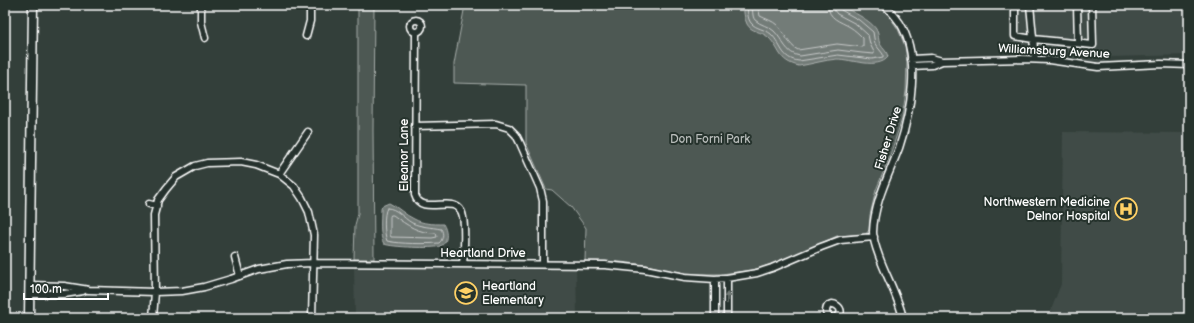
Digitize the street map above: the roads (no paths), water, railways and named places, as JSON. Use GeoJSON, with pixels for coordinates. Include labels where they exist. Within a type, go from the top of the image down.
{"type":"FeatureCollection","features":[{"type":"Feature","properties":{"kind":"main road"},"geometry":{"type":"LineString","coordinates":[[29,318],[33,5]]}},
{"type":"Feature","properties":{"kind":"street"},"geometry":{"type":"LineString","coordinates":[[201,5],[201,22],[205,38]]}},
{"type":"Feature","properties":{"kind":"street"},"geometry":{"type":"LineString","coordinates":[[306,36],[310,21],[310,5]]}},
{"type":"Feature","properties":{"kind":"street","name":"Fisher Drive"},"geometry":{"type":"LineString","coordinates":[[884,5],[891,11],[900,24],[908,42],[912,66],[911,96],[907,122],[878,202],[874,220],[874,237],[881,261],[899,304],[903,318]]}},
{"type":"Feature","properties":{"kind":"street"},"geometry":{"type":"LineString","coordinates":[[1015,5],[1016,36],[1093,45],[1092,5]]}},
{"type":"Feature","properties":{"kind":"street"},"geometry":{"type":"LineString","coordinates":[[1030,5],[1035,59]]}},
{"type":"Feature","properties":{"kind":"street"},"geometry":{"type":"LineString","coordinates":[[1077,5],[1078,43]]}},
{"type":"Feature","properties":{"kind":"street","name":"Eleanor Lane"},"geometry":{"type":"LineString","coordinates":[[416,32],[414,192],[416,199],[421,204],[451,205],[460,209],[463,218],[463,264]]}},
{"type":"Feature","properties":{"kind":"street","name":"Williamsburg Avenue"},"geometry":{"type":"LineString","coordinates":[[911,58],[931,58],[942,61],[1035,59],[1098,67],[1154,64],[1189,66]]}},
{"type":"Feature","properties":{"kind":"street","name":"Williamsburg Avenue"},"geometry":{"type":"LineString","coordinates":[[912,66],[932,65],[942,61]]}},
{"type":"Feature","properties":{"kind":"street"},"geometry":{"type":"LineString","coordinates":[[415,126],[496,124],[505,126],[513,132],[520,142],[542,193],[543,264]]}},
{"type":"Feature","properties":{"kind":"street"},"geometry":{"type":"LineString","coordinates":[[279,174],[308,132]]}},
{"type":"Feature","properties":{"kind":"street"},"geometry":{"type":"LineString","coordinates":[[153,318],[155,292],[154,215],[158,200],[176,177],[195,166],[207,163],[241,162],[256,165],[279,174],[294,186],[309,212],[314,235],[312,318]]}},
{"type":"Feature","properties":{"kind":"street"},"geometry":{"type":"LineString","coordinates":[[148,204],[156,206]]}},
{"type":"Feature","properties":{"kind":"street","name":"Heartland Drive"},"geometry":{"type":"LineString","coordinates":[[29,289],[64,294],[89,290],[155,292],[189,290],[211,285],[259,269],[287,264],[313,263],[543,264],[617,266],[645,269],[685,277],[715,279],[757,273],[840,240],[874,237]]}},
{"type":"Feature","properties":{"kind":"street"},"geometry":{"type":"LineString","coordinates":[[235,257],[240,276]]}},
{"type":"Feature","properties":{"kind":"street"},"geometry":{"type":"LineString","coordinates":[[727,318],[728,278]]}},
{"type":"Feature","properties":{"kind":"street"},"geometry":{"type":"LineString","coordinates":[[715,279],[715,318]]}},
{"type":"Feature","properties":{"kind":"water"},"geometry":{"type":"Polygon","coordinates":[[[743,5],[838,5],[860,16],[875,27],[880,44],[888,57],[884,61],[878,63],[864,63],[837,59],[799,66],[792,64],[783,58],[768,37],[749,27],[745,19],[743,5]]]}},
{"type":"Feature","properties":{"kind":"water"},"geometry":{"type":"Polygon","coordinates":[[[389,203],[417,221],[443,224],[446,233],[445,242],[436,247],[403,247],[384,244],[382,241],[381,232],[381,209],[382,206],[389,203]]]}},
{"type":"Feature","properties":{"kind":"place","name":"Northwestern Medicine Delnor Hospital"},"geometry":{"type":"Point","coordinates":[1126,209]}},
{"type":"Feature","properties":{"kind":"place","name":"Heartland Elementary"},"geometry":{"type":"Point","coordinates":[466,293]}},
{"type":"Feature","properties":{"kind":"park label","name":"Don Forni Park"},"geometry":{"type":"Point","coordinates":[710,139]}}]}
